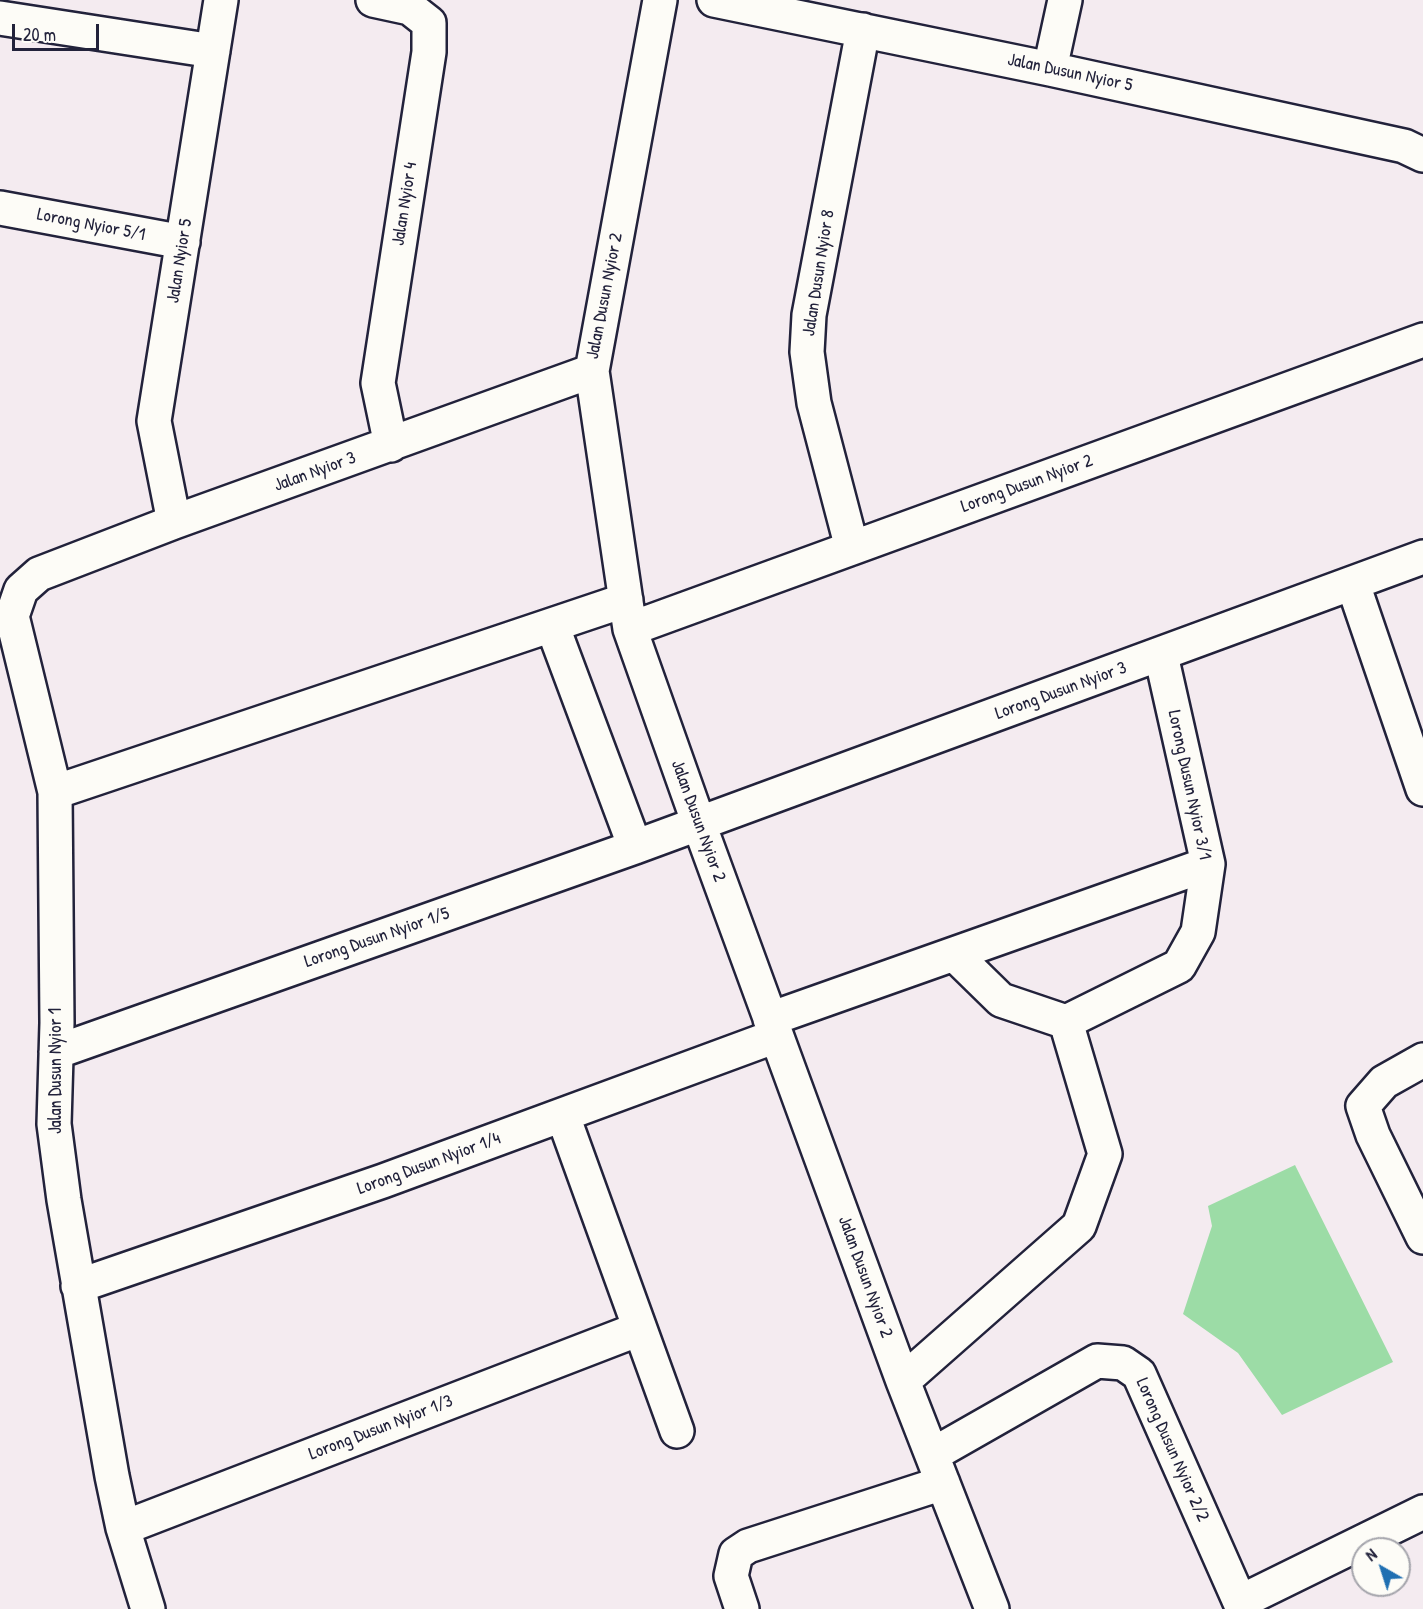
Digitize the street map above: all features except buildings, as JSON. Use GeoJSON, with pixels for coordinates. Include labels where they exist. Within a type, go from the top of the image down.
{"type":"FeatureCollection","features":[{"type":"Feature","properties":{"kind":"street","name":"Jalan Nyior 5"},"geometry":{"type":"LineString","coordinates":[[174,522],[154,422],[221,0]]}},
{"type":"Feature","properties":{"kind":"street","name":"Jalan Nyior 4"},"geometry":{"type":"LineString","coordinates":[[373,0],[410,8],[429,23],[429,52],[378,382],[391,445]]}},
{"type":"Feature","properties":{"kind":"street","name":"Jalan Dusun Nyior 2"},"geometry":{"type":"LineString","coordinates":[[660,0],[591,371],[628,614],[699,824],[773,1027],[903,1381],[992,1609]]}},
{"type":"Feature","properties":{"kind":"street","name":"Jalan Dusun Nyior 5"},"geometry":{"type":"LineString","coordinates":[[714,0],[1050,69],[1404,146],[1423,155]]}},
{"type":"Feature","properties":{"kind":"street"},"geometry":{"type":"LineString","coordinates":[[1050,69],[1065,0]]}},
{"type":"Feature","properties":{"kind":"street"},"geometry":{"type":"LineString","coordinates":[[0,18],[213,51]]}},
{"type":"Feature","properties":{"kind":"street","name":"Jalan Dusun Nyior 8"},"geometry":{"type":"LineString","coordinates":[[852,548],[814,403],[807,352],[809,315],[863,30]]}},
{"type":"Feature","properties":{"kind":"street","name":"Lorong Nyior 5/1"},"geometry":{"type":"LineString","coordinates":[[0,208],[183,242]]}},
{"type":"Feature","properties":{"kind":"street","name":"Lorong Dusun Nyior 2"},"geometry":{"type":"LineString","coordinates":[[55,792],[552,625],[628,614],[852,548],[1423,340]]}},
{"type":"Feature","properties":{"kind":"street","name":"Jalan Nyior 3"},"geometry":{"type":"LineString","coordinates":[[39,574],[174,522],[591,371]]}},
{"type":"Feature","properties":{"kind":"street","name":"Lorong Dusun Nyior 3"},"geometry":{"type":"LineString","coordinates":[[699,824],[1423,557]]}},
{"type":"Feature","properties":{"kind":"street","name":"Jalan Dusun Nyior 1"},"geometry":{"type":"LineString","coordinates":[[39,574],[21,590],[12,616],[55,792],[57,1023],[54,1124],[78,1286],[112,1476],[123,1528],[148,1609]]}},
{"type":"Feature","properties":{"kind":"street"},"geometry":{"type":"LineString","coordinates":[[1353,584],[1423,789]]}},
{"type":"Feature","properties":{"kind":"street"},"geometry":{"type":"LineString","coordinates":[[552,625],[635,847]]}},
{"type":"Feature","properties":{"kind":"street","name":"Lorong Dusun Nyior 3/1"},"geometry":{"type":"LineString","coordinates":[[1066,1022],[1179,966],[1198,932],[1208,864],[1161,655]]}},
{"type":"Feature","properties":{"kind":"street","name":"Lorong Dusun Nyior 1/5"},"geometry":{"type":"LineString","coordinates":[[56,1052],[699,824]]}},
{"type":"Feature","properties":{"kind":"street"},"geometry":{"type":"LineString","coordinates":[[773,1027],[954,954],[1208,864]]}},
{"type":"Feature","properties":{"kind":"street"},"geometry":{"type":"LineString","coordinates":[[903,1381],[1079,1226],[1106,1154],[1066,1022],[1001,1000],[954,954]]}},
{"type":"Feature","properties":{"kind":"street","name":"Lorong Dusun Nyior 1/4"},"geometry":{"type":"LineString","coordinates":[[78,1286],[563,1116],[773,1027]]}},
{"type":"Feature","properties":{"kind":"street"},"geometry":{"type":"LineString","coordinates":[[1423,1060],[1384,1082],[1363,1106],[1373,1134],[1423,1237]]}},
{"type":"Feature","properties":{"kind":"street"},"geometry":{"type":"LineString","coordinates":[[563,1116],[677,1431]]}},
{"type":"Feature","properties":{"kind":"street","name":"Lorong Dusun Nyior 1/3"},"geometry":{"type":"LineString","coordinates":[[123,1528],[639,1329]]}},
{"type":"Feature","properties":{"kind":"street","name":"Lorong Dusun Nyior 2/2"},"geometry":{"type":"LineString","coordinates":[[742,1609],[731,1576],[736,1554],[748,1546],[937,1469],[1097,1361],[1123,1363],[1139,1374],[1242,1605]]}},
{"type":"Feature","properties":{"kind":"street"},"geometry":{"type":"LineString","coordinates":[[1242,1605],[1423,1512]]}},
{"type":"Feature","properties":{"kind":"green space"},"geometry":{"type":"Polygon","coordinates":[[[1295,1165],[1393,1362],[1282,1415],[1238,1353],[1183,1314],[1212,1226],[1208,1206],[1295,1165]]]}}]}
